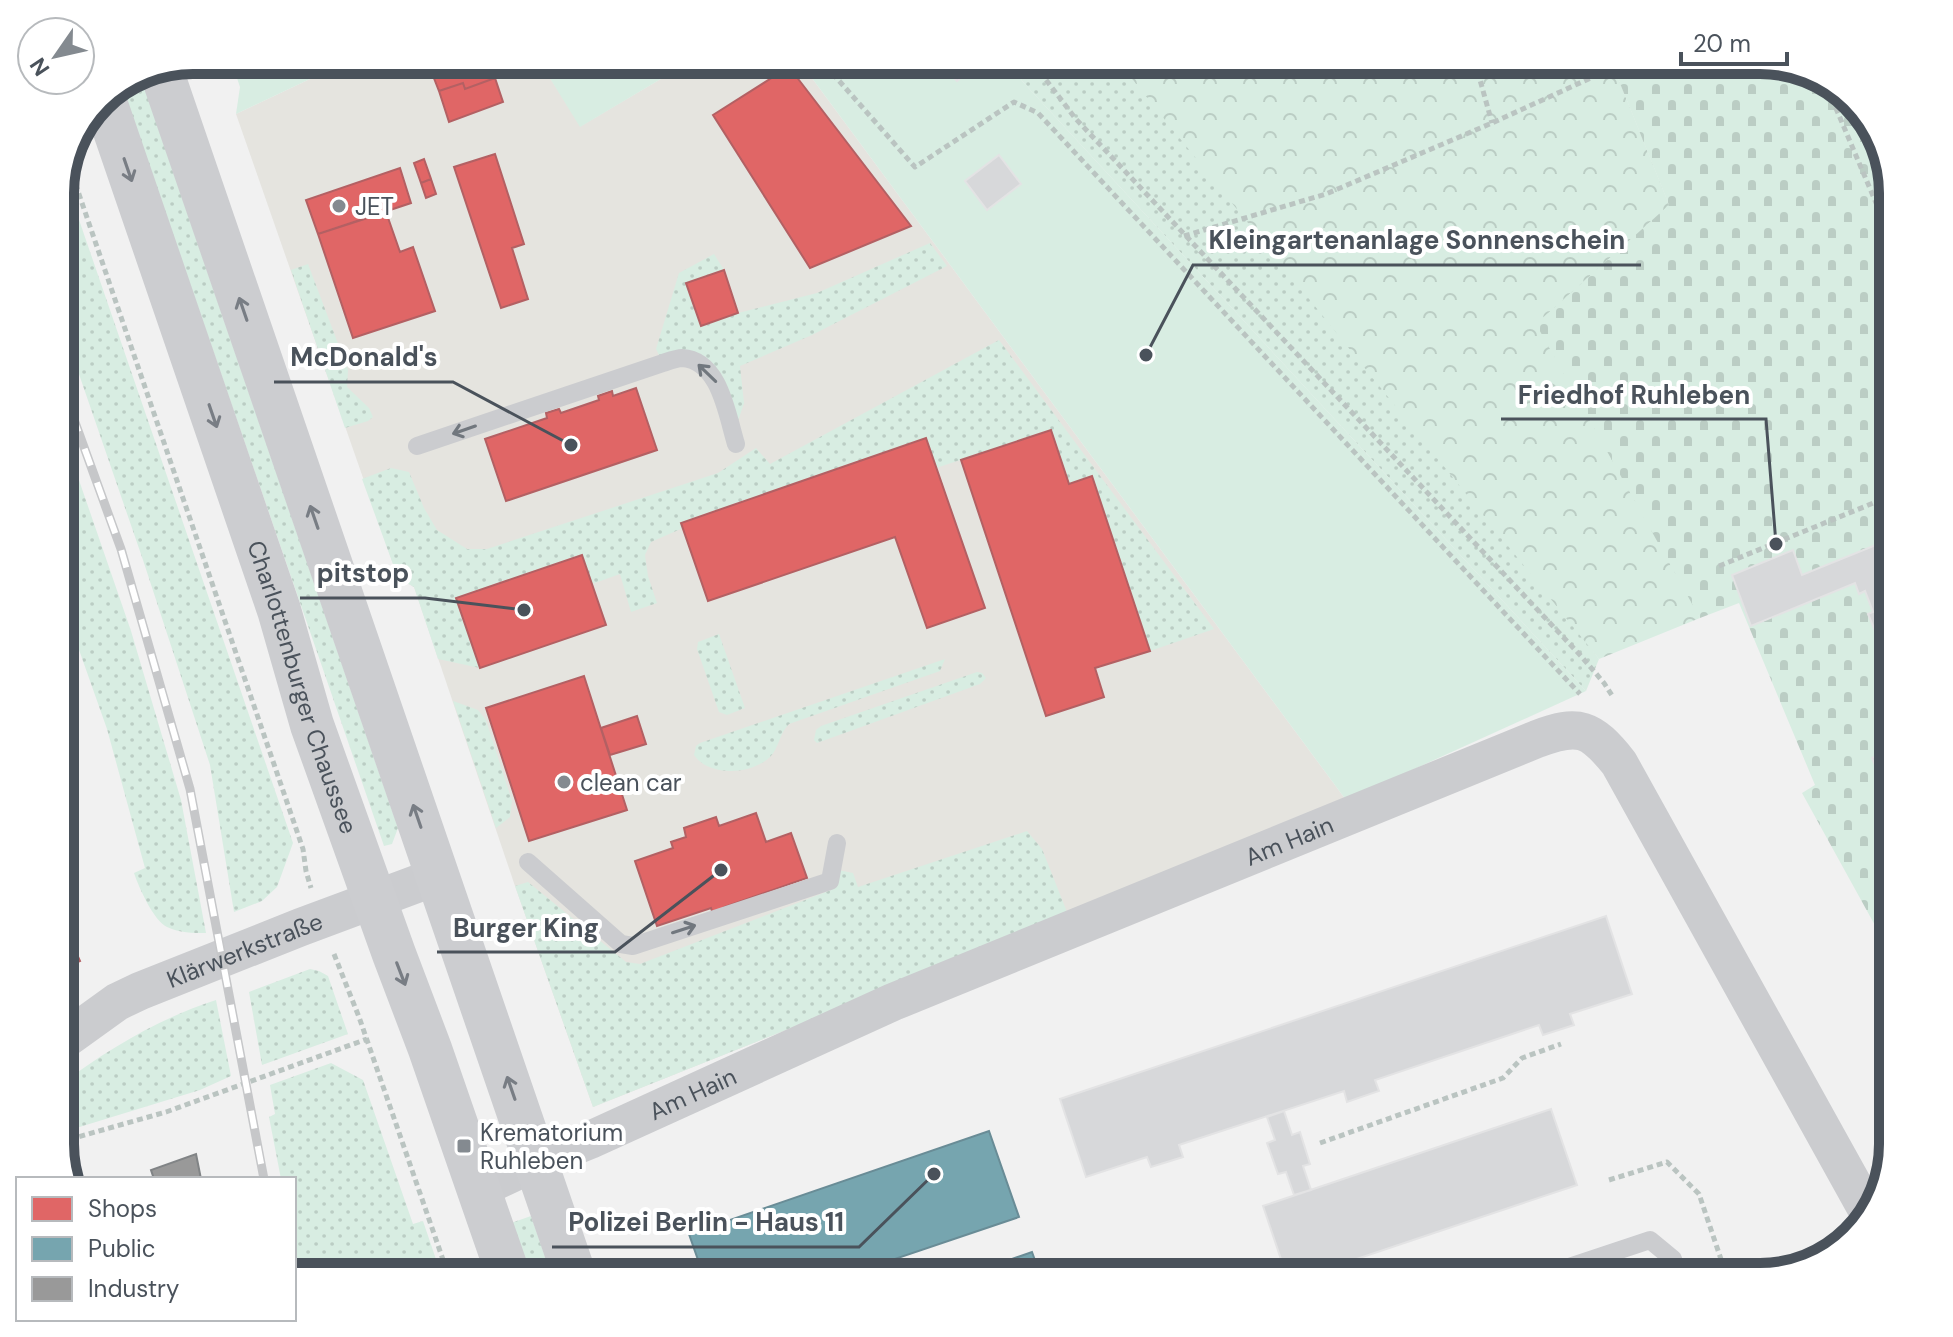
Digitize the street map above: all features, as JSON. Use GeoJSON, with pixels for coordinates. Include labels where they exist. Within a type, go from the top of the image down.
{"type":"FeatureCollection","features":[{"type":"Feature","properties":{"kind":"main road"},"geometry":{"type":"LineString","coordinates":[[164,78],[570,1263]]}},
{"type":"Feature","properties":{"kind":"main road","name":"Charlottenburger Chaussee"},"geometry":{"type":"LineString","coordinates":[[108,111],[279,610],[312,725],[504,1263]]}},
{"type":"Feature","properties":{"kind":"street","name":"Am Hain"},"geometry":{"type":"LineString","coordinates":[[479,1189],[893,1002],[1537,739],[1560,730],[1577,730],[1590,733],[1605,745],[1619,763],[1863,1203]]}},
{"type":"Feature","properties":{"kind":"street","name":"Klärwerkstraße"},"geometry":{"type":"LineString","coordinates":[[74,1033],[117,1002],[301,927],[438,876]]}},
{"type":"Feature","properties":{"kind":"lane"},"geometry":{"type":"LineString","coordinates":[[417,446],[683,358],[703,366],[716,379],[736,444]]}},
{"type":"Feature","properties":{"kind":"lane"},"geometry":{"type":"LineString","coordinates":[[528,862],[621,944],[633,946],[830,881],[837,843]]}},
{"type":"Feature","properties":{"kind":"lane"},"geometry":{"type":"LineString","coordinates":[[1581,1263],[1650,1240],[1674,1263]]}},
{"type":"Feature","properties":{"kind":"path"},"geometry":{"type":"LineString","coordinates":[[833,74],[915,167],[1014,102],[1038,113],[1582,697]]}},
{"type":"Feature","properties":{"kind":"path"},"geometry":{"type":"LineString","coordinates":[[1042,74],[1075,118],[1581,656],[1613,697]]}},
{"type":"Feature","properties":{"kind":"path"},"geometry":{"type":"LineString","coordinates":[[1478,74],[1492,123]]}},
{"type":"Feature","properties":{"kind":"path"},"geometry":{"type":"LineString","coordinates":[[1184,236],[1326,194],[1599,74]]}},
{"type":"Feature","properties":{"kind":"path"},"geometry":{"type":"LineString","coordinates":[[1832,99],[1879,210]]}},
{"type":"Feature","properties":{"kind":"path"},"geometry":{"type":"LineString","coordinates":[[75,181],[298,834],[311,885]]}},
{"type":"Feature","properties":{"kind":"path"},"geometry":{"type":"LineString","coordinates":[[1719,566],[1879,501]]}},
{"type":"Feature","properties":{"kind":"path"},"geometry":{"type":"LineString","coordinates":[[336,958],[444,1263]]}},
{"type":"Feature","properties":{"kind":"path"},"geometry":{"type":"LineString","coordinates":[[74,1138],[166,1112],[367,1039]]}},
{"type":"Feature","properties":{"kind":"path"},"geometry":{"type":"LineString","coordinates":[[1320,1143],[1503,1078],[1522,1058],[1561,1044]]}},
{"type":"Feature","properties":{"kind":"path"},"geometry":{"type":"LineString","coordinates":[[1609,1180],[1667,1162],[1699,1194],[1722,1263]]}},
{"type":"Feature","properties":{"kind":"shaded area"},"geometry":{"type":"Polygon","coordinates":[[[320,74],[548,74],[581,126],[669,74],[809,74],[1346,800],[1069,917],[593,1107],[414,587],[398,578],[236,114],[320,74]]]}},
{"type":"Feature","properties":{"kind":"green space"},"geometry":{"type":"Polygon","coordinates":[[[236,74],[320,74],[236,114],[240,87],[236,74]]]}},
{"type":"Feature","properties":{"kind":"green space"},"geometry":{"type":"Polygon","coordinates":[[[547,74],[669,74],[580,127],[547,74]]]}},
{"type":"Feature","properties":{"kind":"green space"},"geometry":{"type":"Polygon","coordinates":[[[809,74],[1017,74],[1586,691],[1346,800],[809,74]]]}},
{"type":"Feature","properties":{"kind":"green space"},"geometry":{"type":"Polygon","coordinates":[[[1017,74],[1616,74],[1669,205],[1700,615],[1593,651],[1599,659],[1586,691],[1017,74]]]}},
{"type":"Feature","properties":{"kind":"green space"},"geometry":{"type":"Polygon","coordinates":[[[1128,74],[1616,74],[1669,205],[1536,324],[1700,618],[1599,659],[1128,74]]]}},
{"type":"Feature","properties":{"kind":"green space"},"geometry":{"type":"Polygon","coordinates":[[[1616,74],[1760,74],[1806,83],[1826,94],[1849,115],[1867,140],[1875,162],[1879,193],[1879,933],[1802,793],[1815,785],[1739,603],[1700,618],[1536,324],[1669,205],[1616,74]]]}},
{"type":"Feature","properties":{"kind":"green space"},"geometry":{"type":"Polygon","coordinates":[[[143,85],[398,828],[392,844],[384,846],[125,96],[143,85]]]}},
{"type":"Feature","properties":{"kind":"green space"},"geometry":{"type":"Polygon","coordinates":[[[74,205],[293,843],[277,887],[262,901],[234,912],[210,765],[74,360],[74,205]]]}},
{"type":"Feature","properties":{"kind":"green space"},"geometry":{"type":"Polygon","coordinates":[[[930,243],[947,266],[812,335],[740,366],[744,403],[735,430],[720,376],[660,357],[656,349],[679,273],[714,254],[724,270],[686,284],[701,326],[817,293],[930,243]]]}},
{"type":"Feature","properties":{"kind":"green space"},"geometry":{"type":"Polygon","coordinates":[[[308,264],[348,370],[347,387],[369,408],[373,417],[345,428],[291,270],[308,264]]]}},
{"type":"Feature","properties":{"kind":"green space"},"geometry":{"type":"Polygon","coordinates":[[[999,340],[1214,629],[1150,651],[1091,476],[1069,484],[1051,430],[936,468],[925,438],[681,523],[683,528],[651,542],[645,555],[657,603],[631,612],[620,574],[592,584],[582,555],[456,598],[480,668],[438,659],[414,587],[398,578],[362,479],[391,468],[409,472],[437,530],[467,549],[487,549],[718,473],[756,448],[770,464],[999,340]]]}},
{"type":"Feature","properties":{"kind":"green space"},"geometry":{"type":"Polygon","coordinates":[[[74,466],[131,631],[181,800],[206,933],[181,932],[162,924],[139,887],[134,873],[145,868],[107,729],[74,636],[74,466]]]}},
{"type":"Feature","properties":{"kind":"green space"},"geometry":{"type":"Polygon","coordinates":[[[719,634],[745,708],[727,715],[719,712],[697,649],[698,642],[719,634]]]}},
{"type":"Feature","properties":{"kind":"green space"},"geometry":{"type":"Polygon","coordinates":[[[945,659],[940,671],[789,724],[770,757],[752,767],[720,770],[701,762],[694,755],[700,743],[945,659]]]}},
{"type":"Feature","properties":{"kind":"green space"},"geometry":{"type":"Polygon","coordinates":[[[977,672],[986,678],[980,684],[817,743],[814,740],[816,730],[821,726],[977,672]]]}},
{"type":"Feature","properties":{"kind":"green space"},"geometry":{"type":"Polygon","coordinates":[[[453,701],[478,710],[486,720],[512,801],[510,817],[496,828],[453,701]]]}},
{"type":"Feature","properties":{"kind":"green space"},"geometry":{"type":"Polygon","coordinates":[[[1027,831],[1042,849],[1069,917],[593,1107],[515,886],[528,882],[626,962],[640,964],[831,890],[838,870],[853,873],[858,887],[1027,831]]]}},
{"type":"Feature","properties":{"kind":"green space"},"geometry":{"type":"Polygon","coordinates":[[[310,969],[328,976],[348,1034],[262,1065],[249,992],[310,969]]]}},
{"type":"Feature","properties":{"kind":"green space"},"geometry":{"type":"Polygon","coordinates":[[[216,1000],[231,1076],[200,1090],[74,1129],[74,1075],[135,1036],[216,1000]]]}},
{"type":"Feature","properties":{"kind":"green space"},"geometry":{"type":"Polygon","coordinates":[[[331,1063],[363,1080],[413,1224],[423,1221],[437,1263],[297,1263],[296,1177],[281,1177],[269,1117],[275,1114],[270,1085],[331,1063]]]}},
{"type":"Feature","properties":{"kind":"green space"},"geometry":{"type":"Polygon","coordinates":[[[531,1216],[547,1263],[525,1263],[511,1223],[531,1216]]]}},
{"type":"Feature","properties":{"kind":"building: Shops"},"geometry":{"type":"Polygon","coordinates":[[[432,74],[493,74],[495,78],[465,89],[463,83],[439,91],[432,74]]]}},
{"type":"Feature","properties":{"kind":"building: Shops"},"geometry":{"type":"Polygon","coordinates":[[[778,74],[794,74],[911,226],[810,268],[713,115],[778,74]]]}},
{"type":"Feature","properties":{"kind":"building: Shops"},"geometry":{"type":"Polygon","coordinates":[[[495,78],[503,102],[449,122],[439,91],[463,83],[465,89],[495,78]]]}},
{"type":"Feature","properties":{"kind":"building: Shops"},"geometry":{"type":"Polygon","coordinates":[[[495,154],[524,244],[512,248],[528,299],[501,308],[454,167],[495,154]]]}},
{"type":"Feature","properties":{"kind":"building: Shops"},"geometry":{"type":"Polygon","coordinates":[[[424,159],[431,179],[421,183],[414,163],[424,159]]]}},
{"type":"Feature","properties":{"kind":"building: Shops"},"geometry":{"type":"Polygon","coordinates":[[[400,168],[411,203],[318,234],[306,200],[400,168]]]}},
{"type":"Feature","properties":{"kind":"building: Shops"},"geometry":{"type":"Polygon","coordinates":[[[431,179],[436,194],[426,198],[421,183],[431,179]]]}},
{"type":"Feature","properties":{"kind":"building: Shops"},"geometry":{"type":"Polygon","coordinates":[[[386,212],[400,252],[413,247],[435,311],[353,338],[318,234],[386,212]]]}},
{"type":"Feature","properties":{"kind":"building: Shops"},"geometry":{"type":"Polygon","coordinates":[[[724,270],[738,313],[701,326],[686,283],[724,270]]]}},
{"type":"Feature","properties":{"kind":"building: Shops"},"geometry":{"type":"Polygon","coordinates":[[[636,388],[657,450],[506,501],[485,439],[547,418],[546,413],[559,409],[561,413],[599,400],[598,396],[612,391],[613,396],[636,388]]]}},
{"type":"Feature","properties":{"kind":"building: Shops"},"geometry":{"type":"Polygon","coordinates":[[[1051,430],[1069,484],[1092,476],[1150,651],[1095,668],[1104,697],[1046,716],[961,460],[1051,430]]]}},
{"type":"Feature","properties":{"kind":"building: Shops"},"geometry":{"type":"Polygon","coordinates":[[[926,438],[985,608],[927,628],[895,537],[708,601],[681,523],[926,438]]]}},
{"type":"Feature","properties":{"kind":"building: Shops"},"geometry":{"type":"Polygon","coordinates":[[[582,555],[606,625],[480,668],[456,598],[582,555]]]}},
{"type":"Feature","properties":{"kind":"building: Shops","name":"clean car"},"geometry":{"type":"Polygon","coordinates":[[[584,676],[627,810],[529,841],[486,708],[584,676]]]}},
{"type":"Feature","properties":{"kind":"building: Shops"},"geometry":{"type":"Polygon","coordinates":[[[637,716],[646,744],[610,755],[601,728],[637,716]]]}},
{"type":"Feature","properties":{"kind":"building: Shops"},"geometry":{"type":"Polygon","coordinates":[[[756,813],[766,842],[791,833],[807,878],[724,907],[714,917],[711,908],[657,926],[635,861],[673,848],[671,842],[686,837],[684,828],[716,817],[719,826],[756,813]]]}},
{"type":"Feature","properties":{"kind":"building: Shops"},"geometry":{"type":"Polygon","coordinates":[[[74,948],[80,961],[74,964],[74,948]]]}},
{"type":"Feature","properties":{"kind":"building: Public"},"geometry":{"type":"Polygon","coordinates":[[[989,1131],[1019,1217],[883,1263],[699,1263],[689,1234],[989,1131]]]}},
{"type":"Feature","properties":{"kind":"building: Public"},"geometry":{"type":"Polygon","coordinates":[[[1032,1252],[1036,1263],[1001,1263],[1032,1252]]]}},
{"type":"Feature","properties":{"kind":"building: Industry"},"geometry":{"type":"Polygon","coordinates":[[[196,1154],[201,1177],[153,1177],[151,1170],[196,1154]]]}},
{"type":"Feature","properties":{"kind":"building: Other"},"geometry":{"type":"Polygon","coordinates":[[[950,74],[965,74],[957,81],[950,74]]]}},
{"type":"Feature","properties":{"kind":"building: Other"},"geometry":{"type":"Polygon","coordinates":[[[999,155],[1021,184],[987,210],[965,181],[999,155]]]}},
{"type":"Feature","properties":{"kind":"building: Other"},"geometry":{"type":"Polygon","coordinates":[[[1879,544],[1879,640],[1868,614],[1873,612],[1865,591],[1859,594],[1855,583],[1751,626],[1732,575],[1793,550],[1802,575],[1879,544]]]}},
{"type":"Feature","properties":{"kind":"building: Other"},"geometry":{"type":"Polygon","coordinates":[[[1879,755],[1879,775],[1872,758],[1879,755]]]}},
{"type":"Feature","properties":{"kind":"building: Other"},"geometry":{"type":"Polygon","coordinates":[[[1606,916],[1632,994],[1570,1014],[1574,1025],[1543,1035],[1539,1025],[1375,1080],[1379,1091],[1347,1102],[1344,1091],[1179,1145],[1183,1157],[1151,1167],[1147,1157],[1086,1177],[1060,1099],[1606,916]]]}},
{"type":"Feature","properties":{"kind":"building: Other"},"geometry":{"type":"Polygon","coordinates":[[[1551,1109],[1577,1185],[1345,1263],[1282,1263],[1263,1206],[1551,1109]]]}},
{"type":"Feature","properties":{"kind":"building: Other"},"geometry":{"type":"Polygon","coordinates":[[[1284,1111],[1292,1135],[1300,1132],[1310,1164],[1303,1166],[1311,1190],[1294,1195],[1286,1172],[1278,1174],[1267,1143],[1275,1140],[1267,1117],[1284,1111]]]}},
{"type":"Feature","properties":{"kind":"railway"},"geometry":{"type":"LineString","coordinates":[[74,420],[121,549],[190,789],[264,1177]]}},
{"type":"Feature","properties":{"kind":"place","name":"JET"},"geometry":{"type":"Point","coordinates":[339,206]}},
{"type":"Feature","properties":{"kind":"place","name":"Kleingartenanlage Sonnenschein"},"geometry":{"type":"Point","coordinates":[1146,355]}},
{"type":"Feature","properties":{"kind":"place","name":"McDonald's"},"geometry":{"type":"Point","coordinates":[571,445]}},
{"type":"Feature","properties":{"kind":"place","name":"Friedhof Ruhleben"},"geometry":{"type":"Point","coordinates":[1776,544]}},
{"type":"Feature","properties":{"kind":"place","name":"pitstop"},"geometry":{"type":"Point","coordinates":[524,610]}},
{"type":"Feature","properties":{"kind":"place","name":"clean car"},"geometry":{"type":"Point","coordinates":[564,782]}},
{"type":"Feature","properties":{"kind":"place","name":"Burger King"},"geometry":{"type":"Point","coordinates":[721,870]}},
{"type":"Feature","properties":{"kind":"place","name":"Krematorium Ruhleben"},"geometry":{"type":"Point","coordinates":[464,1146]}},
{"type":"Feature","properties":{"kind":"place","name":"Polizei Berlin - Haus 11"},"geometry":{"type":"Point","coordinates":[934,1174]}}]}
